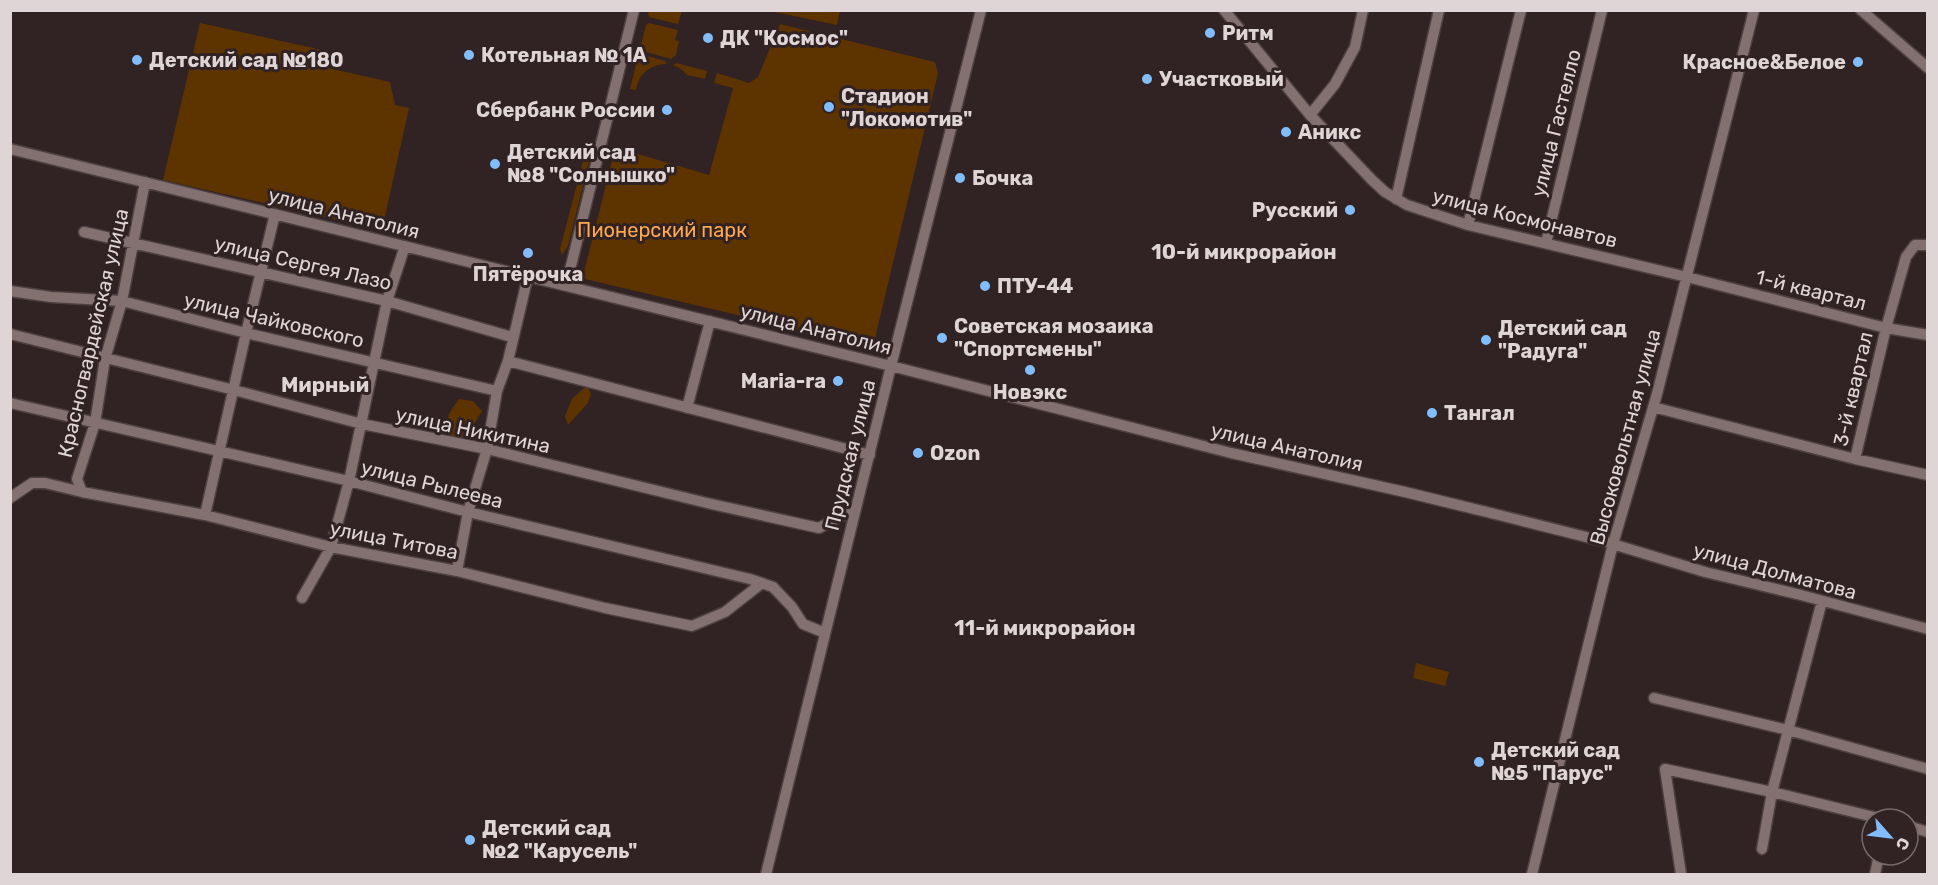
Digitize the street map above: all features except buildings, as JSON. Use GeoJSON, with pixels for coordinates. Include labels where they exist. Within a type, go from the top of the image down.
{"type":"FeatureCollection","features":[{"type":"Feature","properties":{"kind":"street"},"geometry":{"type":"LineString","coordinates":[[566,285],[634,10]]}},
{"type":"Feature","properties":{"kind":"street","name":"Прудская улица"},"geometry":{"type":"LineString","coordinates":[[766,874],[981,10]]}},
{"type":"Feature","properties":{"kind":"street","name":"улица Космонавтов"},"geometry":{"type":"LineString","coordinates":[[1224,10],[1310,115],[1372,180],[1396,200],[1420,211],[1468,225],[1687,277]]}},
{"type":"Feature","properties":{"kind":"street"},"geometry":{"type":"LineString","coordinates":[[1310,115],[1335,84],[1356,47],[1363,10]]}},
{"type":"Feature","properties":{"kind":"street"},"geometry":{"type":"LineString","coordinates":[[1396,200],[1439,10]]}},
{"type":"Feature","properties":{"kind":"street"},"geometry":{"type":"LineString","coordinates":[[1468,225],[1521,10]]}},
{"type":"Feature","properties":{"kind":"street","name":"улица Гастелло"},"geometry":{"type":"LineString","coordinates":[[1546,243],[1602,10]]}},
{"type":"Feature","properties":{"kind":"street","name":"Высоковольтная улица"},"geometry":{"type":"LineString","coordinates":[[1532,874],[1613,544],[1653,407],[1754,10]]}},
{"type":"Feature","properties":{"kind":"street"},"geometry":{"type":"LineString","coordinates":[[1861,10],[1928,68]]}},
{"type":"Feature","properties":{"kind":"street","name":"улица Анатолия"},"geometry":{"type":"LineString","coordinates":[[10,148],[891,366],[1231,453],[1405,492],[1613,544]]}},
{"type":"Feature","properties":{"kind":"street","name":"Красногвардейская улица"},"geometry":{"type":"LineString","coordinates":[[82,492],[77,479],[95,423],[105,358],[122,301],[145,182]]}},
{"type":"Feature","properties":{"kind":"street"},"geometry":{"type":"LineString","coordinates":[[205,515],[275,214]]}},
{"type":"Feature","properties":{"kind":"street","name":"улица Сергея Лазо"},"geometry":{"type":"LineString","coordinates":[[84,232],[387,301],[512,337]]}},
{"type":"Feature","properties":{"kind":"street","name":"3-й квартал"},"geometry":{"type":"LineString","coordinates":[[1653,407],[1855,459],[1886,327],[1906,257],[1915,245],[1928,245]]}},
{"type":"Feature","properties":{"kind":"street"},"geometry":{"type":"LineString","coordinates":[[302,598],[332,547],[362,424],[387,301],[405,246]]}},
{"type":"Feature","properties":{"kind":"street"},"geometry":{"type":"LineString","coordinates":[[457,571],[468,512],[487,449],[497,391],[508,361],[528,276]]}},
{"type":"Feature","properties":{"kind":"street","name":"1-й квартал"},"geometry":{"type":"LineString","coordinates":[[1687,277],[1886,327],[1928,334]]}},
{"type":"Feature","properties":{"kind":"street","name":"улица Чайковского"},"geometry":{"type":"LineString","coordinates":[[10,291],[51,297],[122,301],[246,333],[497,391]]}},
{"type":"Feature","properties":{"kind":"street"},"geometry":{"type":"LineString","coordinates":[[687,408],[710,321]]}},
{"type":"Feature","properties":{"kind":"street","name":"улица Никитина"},"geometry":{"type":"LineString","coordinates":[[10,334],[362,424],[487,449],[819,528],[856,508]]}},
{"type":"Feature","properties":{"kind":"street"},"geometry":{"type":"LineString","coordinates":[[508,361],[870,455]]}},
{"type":"Feature","properties":{"kind":"street","name":"улица Рылеева"},"geometry":{"type":"LineString","coordinates":[[10,403],[349,482],[762,583],[772,587],[792,607],[803,624],[825,633]]}},
{"type":"Feature","properties":{"kind":"street"},"geometry":{"type":"LineString","coordinates":[[1855,459],[1928,475]]}},
{"type":"Feature","properties":{"kind":"street","name":"улица Титова"},"geometry":{"type":"LineString","coordinates":[[10,498],[32,483],[45,483],[205,515],[332,547],[457,571],[605,608],[692,626],[725,612],[762,583]]}},
{"type":"Feature","properties":{"kind":"street","name":"улица Долматова"},"geometry":{"type":"LineString","coordinates":[[1613,544],[1705,572],[1928,630]]}},
{"type":"Feature","properties":{"kind":"street"},"geometry":{"type":"LineString","coordinates":[[1762,849],[1772,792],[1822,601]]}},
{"type":"Feature","properties":{"kind":"street"},"geometry":{"type":"LineString","coordinates":[[1654,698],[1788,730],[1928,769]]}},
{"type":"Feature","properties":{"kind":"street"},"geometry":{"type":"LineString","coordinates":[[1682,874],[1665,769],[1860,814]]}},
{"type":"Feature","properties":{"kind":"green space"},"geometry":{"type":"Polygon","coordinates":[[[650,11],[682,11],[678,24],[649,17],[650,11]]]}},
{"type":"Feature","properties":{"kind":"green space"},"geometry":{"type":"Polygon","coordinates":[[[770,11],[840,11],[837,25],[770,11]]]}},
{"type":"Feature","properties":{"kind":"green space"},"geometry":{"type":"Polygon","coordinates":[[[200,23],[327,51],[324,67],[390,82],[395,105],[409,108],[382,230],[163,180],[200,23]]]}},
{"type":"Feature","properties":{"kind":"green space"},"geometry":{"type":"Polygon","coordinates":[[[649,23],[678,30],[675,40],[679,41],[676,55],[671,59],[642,51],[640,48],[646,25],[649,23]]]}},
{"type":"Feature","properties":{"kind":"green space","name":"Пионерский парк"},"geometry":{"type":"Polygon","coordinates":[[[780,24],[935,62],[938,73],[873,347],[585,279],[583,276],[616,150],[629,144],[628,151],[709,175],[733,88],[714,83],[717,73],[749,83],[758,77],[780,24]]]}},
{"type":"Feature","properties":{"kind":"green space"},"geometry":{"type":"Polygon","coordinates":[[[641,54],[665,61],[667,64],[661,64],[646,71],[639,79],[636,90],[630,89],[638,56],[641,54]]]}},
{"type":"Feature","properties":{"kind":"green space"},"geometry":{"type":"Polygon","coordinates":[[[676,63],[707,71],[705,79],[687,75],[673,65],[676,63]]]}},
{"type":"Feature","properties":{"kind":"green space"},"geometry":{"type":"Polygon","coordinates":[[[590,145],[591,153],[568,246],[562,255],[560,249],[587,146],[590,145]]]}},
{"type":"Feature","properties":{"kind":"green space"},"geometry":{"type":"Polygon","coordinates":[[[585,387],[591,394],[588,403],[568,425],[565,416],[572,399],[585,387]]]}},
{"type":"Feature","properties":{"kind":"green space"},"geometry":{"type":"Polygon","coordinates":[[[459,399],[473,401],[482,411],[467,436],[457,438],[447,433],[446,423],[459,399]]]}},
{"type":"Feature","properties":{"kind":"green space"},"geometry":{"type":"Polygon","coordinates":[[[1416,663],[1449,672],[1445,686],[1413,678],[1416,663]]]}},
{"type":"Feature","properties":{"kind":"place","name":"Ритм"},"geometry":{"type":"Point","coordinates":[1210,33]}},
{"type":"Feature","properties":{"kind":"place","name":"ДК \"Космос\""},"geometry":{"type":"Point","coordinates":[708,38]}},
{"type":"Feature","properties":{"kind":"place","name":"Котельная № 1А"},"geometry":{"type":"Point","coordinates":[469,55]}},
{"type":"Feature","properties":{"kind":"place","name":"Детский сад №180"},"geometry":{"type":"Point","coordinates":[137,60]}},
{"type":"Feature","properties":{"kind":"place","name":"Красное&Белое"},"geometry":{"type":"Point","coordinates":[1858,62]}},
{"type":"Feature","properties":{"kind":"place","name":"Участковый"},"geometry":{"type":"Point","coordinates":[1147,79]}},
{"type":"Feature","properties":{"kind":"place","name":"Стадион \"Локомотив\""},"geometry":{"type":"Point","coordinates":[829,107]}},
{"type":"Feature","properties":{"kind":"place","name":"Сбербанк России"},"geometry":{"type":"Point","coordinates":[667,110]}},
{"type":"Feature","properties":{"kind":"place","name":"Аникс"},"geometry":{"type":"Point","coordinates":[1286,132]}},
{"type":"Feature","properties":{"kind":"place","name":"Детский сад №8 \"Солнышко\""},"geometry":{"type":"Point","coordinates":[495,164]}},
{"type":"Feature","properties":{"kind":"place","name":"Бочка"},"geometry":{"type":"Point","coordinates":[960,178]}},
{"type":"Feature","properties":{"kind":"place","name":"Русский"},"geometry":{"type":"Point","coordinates":[1350,210]}},
{"type":"Feature","properties":{"kind":"place","name":"Пятёрочка"},"geometry":{"type":"Point","coordinates":[528,253]}},
{"type":"Feature","properties":{"kind":"place","name":"ПТУ-44"},"geometry":{"type":"Point","coordinates":[985,286]}},
{"type":"Feature","properties":{"kind":"place","name":"Советская мозаика \"Спортсмены\""},"geometry":{"type":"Point","coordinates":[942,338]}},
{"type":"Feature","properties":{"kind":"place","name":"Детский сад \"Радуга\""},"geometry":{"type":"Point","coordinates":[1486,340]}},
{"type":"Feature","properties":{"kind":"place","name":"Новэкс"},"geometry":{"type":"Point","coordinates":[1030,370]}},
{"type":"Feature","properties":{"kind":"place","name":"Maria-ra"},"geometry":{"type":"Point","coordinates":[838,381]}},
{"type":"Feature","properties":{"kind":"place","name":"Тангал"},"geometry":{"type":"Point","coordinates":[1432,413]}},
{"type":"Feature","properties":{"kind":"place","name":"Ozon"},"geometry":{"type":"Point","coordinates":[918,453]}},
{"type":"Feature","properties":{"kind":"place","name":"Детский сад №5 \"Парус\""},"geometry":{"type":"Point","coordinates":[1479,762]}},
{"type":"Feature","properties":{"kind":"place","name":"Детский сад №2 \"Карусель\""},"geometry":{"type":"Point","coordinates":[470,840]}},
{"type":"Feature","properties":{"kind":"district","name":"10-й микрорайон"},"geometry":{"type":"Point","coordinates":[1244,252]}},
{"type":"Feature","properties":{"kind":"district","name":"Мирный"},"geometry":{"type":"Point","coordinates":[325,385]}},
{"type":"Feature","properties":{"kind":"district","name":"11-й микрорайон"},"geometry":{"type":"Point","coordinates":[1045,628]}}]}
